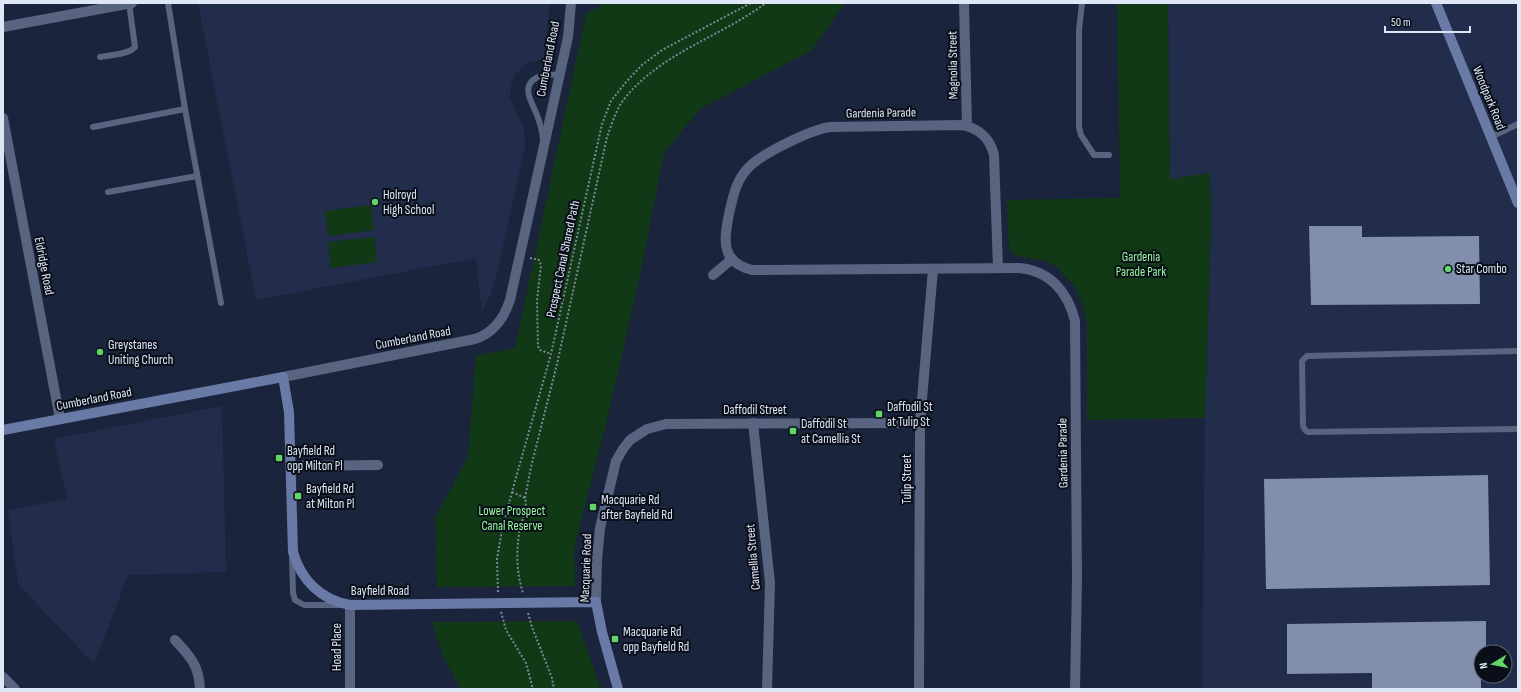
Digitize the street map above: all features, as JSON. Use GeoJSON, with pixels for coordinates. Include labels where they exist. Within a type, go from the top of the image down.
{"type":"FeatureCollection","features":[{"type":"Feature","properties":{"kind":"street"},"geometry":{"type":"LineString","coordinates":[[3,27],[130,3]]}},
{"type":"Feature","properties":{"kind":"street","name":"Cumberland Road"},"geometry":{"type":"LineString","coordinates":[[3,430],[465,342],[484,336],[497,326],[506,311],[510,300],[568,37],[571,3]]}},
{"type":"Feature","properties":{"kind":"street","name":"Magnolia Street"},"geometry":{"type":"LineString","coordinates":[[964,3],[967,126]]}},
{"type":"Feature","properties":{"kind":"street","name":"Woodpark Road"},"geometry":{"type":"LineString","coordinates":[[1436,3],[1518,203]]}},
{"type":"Feature","properties":{"kind":"street","name":"Eldridge Road"},"geometry":{"type":"LineString","coordinates":[[3,118],[60,419]]}},
{"type":"Feature","properties":{"kind":"street","name":"Gardenia Parade"},"geometry":{"type":"LineString","coordinates":[[998,268],[994,155],[990,143],[986,138],[974,128],[967,126],[826,128],[813,131],[763,156],[745,171],[738,181],[733,195],[725,235],[726,248],[732,259],[740,265],[752,270],[1027,268],[1041,273],[1055,282],[1065,294],[1075,320],[1077,571],[1075,689]]}},
{"type":"Feature","properties":{"kind":"street"},"geometry":{"type":"LineString","coordinates":[[713,275],[732,259]]}},
{"type":"Feature","properties":{"kind":"street","name":"Tulip Street"},"geometry":{"type":"LineString","coordinates":[[919,689],[920,423],[933,269]]}},
{"type":"Feature","properties":{"kind":"street","name":"Bayfield Road"},"geometry":{"type":"LineString","coordinates":[[283,377],[288,406],[292,543],[296,562],[310,584],[316,590],[332,600],[350,605],[596,602]]}},
{"type":"Feature","properties":{"kind":"street","name":"Daffodil Street"},"geometry":{"type":"LineString","coordinates":[[623,449],[630,440],[642,432],[659,425],[753,423],[920,423]]}},
{"type":"Feature","properties":{"kind":"street","name":"Camellia Street"},"geometry":{"type":"LineString","coordinates":[[753,423],[770,583],[767,689]]}},
{"type":"Feature","properties":{"kind":"street","name":"Macquarie Road"},"geometry":{"type":"LineString","coordinates":[[618,689],[602,632],[596,602],[597,560],[602,519],[616,461],[623,449]]}},
{"type":"Feature","properties":{"kind":"street"},"geometry":{"type":"LineString","coordinates":[[290,466],[378,465]]}},
{"type":"Feature","properties":{"kind":"street","name":"Hoad Place"},"geometry":{"type":"LineString","coordinates":[[350,605],[350,689]]}},
{"type":"Feature","properties":{"kind":"street"},"geometry":{"type":"LineString","coordinates":[[175,640],[189,655],[198,670],[200,689]]}},
{"type":"Feature","properties":{"kind":"street"},"geometry":{"type":"LineString","coordinates":[[3,677],[14,689]]}},
{"type":"Feature","properties":{"kind":"lane"},"geometry":{"type":"LineString","coordinates":[[100,57],[127,51],[135,47],[130,3]]}},
{"type":"Feature","properties":{"kind":"lane"},"geometry":{"type":"LineString","coordinates":[[168,3],[185,109],[221,303]]}},
{"type":"Feature","properties":{"kind":"lane"},"geometry":{"type":"LineString","coordinates":[[1082,3],[1079,30],[1080,131],[1086,144],[1094,155],[1109,155]]}},
{"type":"Feature","properties":{"kind":"lane"},"geometry":{"type":"LineString","coordinates":[[543,148],[542,129],[529,97],[528,90],[529,86],[537,77],[544,75],[559,75]]}},
{"type":"Feature","properties":{"kind":"lane"},"geometry":{"type":"LineString","coordinates":[[94,127],[185,109]]}},
{"type":"Feature","properties":{"kind":"lane"},"geometry":{"type":"LineString","coordinates":[[1491,137],[1518,124]]}},
{"type":"Feature","properties":{"kind":"lane"},"geometry":{"type":"LineString","coordinates":[[108,192],[197,176]]}},
{"type":"Feature","properties":{"kind":"lane"},"geometry":{"type":"LineString","coordinates":[[1518,351],[1307,356],[1302,361],[1303,426],[1308,432],[1518,429]]}},
{"type":"Feature","properties":{"kind":"lane"},"geometry":{"type":"LineString","coordinates":[[292,543],[293,593],[295,600],[304,605],[350,605]]}},
{"type":"Feature","properties":{"kind":"path","name":"Prospect Canal Shared Path"},"geometry":{"type":"LineString","coordinates":[[497,590],[497,559],[512,492],[551,354],[602,124],[611,102],[626,82],[642,65],[662,50],[751,3]]}},
{"type":"Feature","properties":{"kind":"path"},"geometry":{"type":"LineString","coordinates":[[554,689],[552,678],[532,627],[518,573],[517,552],[531,467],[557,364],[607,137],[615,115],[624,99],[642,80],[663,63],[751,14],[766,3]]}},
{"type":"Feature","properties":{"kind":"path"},"geometry":{"type":"LineString","coordinates":[[520,254],[539,260],[541,265],[537,301],[538,346],[540,350],[551,354]]}},
{"type":"Feature","properties":{"kind":"path"},"geometry":{"type":"LineString","coordinates":[[512,492],[525,498]]}},
{"type":"Feature","properties":{"kind":"path"},"geometry":{"type":"LineString","coordinates":[[502,617],[506,630],[526,664],[534,689]]}},
{"type":"Feature","properties":{"kind":"shaded area","name":"Holroyd High School"},"geometry":{"type":"Polygon","coordinates":[[[198,3],[550,3],[544,59],[530,62],[522,67],[515,75],[511,85],[510,98],[524,128],[525,147],[497,274],[491,294],[482,312],[476,258],[256,300],[198,3]]]}},
{"type":"Feature","properties":{"kind":"shaded area"},"geometry":{"type":"Polygon","coordinates":[[[1168,3],[1518,3],[1518,689],[1202,689],[1205,418],[1211,224],[1210,173],[1170,180],[1168,3]]]}},
{"type":"Feature","properties":{"kind":"shaded area"},"geometry":{"type":"Polygon","coordinates":[[[222,406],[226,572],[128,575],[94,664],[18,584],[8,510],[67,499],[54,439],[222,406]]]}},
{"type":"Feature","properties":{"kind":"green space","name":"Lower Prospect Canal Reserve"},"geometry":{"type":"Polygon","coordinates":[[[606,3],[845,3],[811,51],[700,109],[664,153],[641,271],[606,425],[574,549],[575,586],[437,587],[435,518],[468,457],[476,356],[515,348],[586,14],[606,3]]]}},
{"type":"Feature","properties":{"kind":"green space","name":"Gardenia Parade Park"},"geometry":{"type":"Polygon","coordinates":[[[1117,3],[1168,3],[1170,179],[1210,173],[1211,224],[1205,418],[1087,420],[1087,322],[1081,300],[1074,286],[1057,267],[1046,261],[1016,256],[1009,250],[1007,200],[1120,198],[1117,3]]]}},
{"type":"Feature","properties":{"kind":"green space"},"geometry":{"type":"Polygon","coordinates":[[[371,205],[374,230],[328,236],[325,211],[371,205]]]}},
{"type":"Feature","properties":{"kind":"green space"},"geometry":{"type":"Polygon","coordinates":[[[374,237],[377,262],[331,268],[328,242],[374,237]]]}},
{"type":"Feature","properties":{"kind":"green space"},"geometry":{"type":"Polygon","coordinates":[[[577,621],[601,689],[461,689],[443,656],[432,622],[577,621]]]}},
{"type":"Feature","properties":{"kind":"building"},"geometry":{"type":"Polygon","coordinates":[[[1309,226],[1362,226],[1362,237],[1479,236],[1480,304],[1311,305],[1309,226]]]}},
{"type":"Feature","properties":{"kind":"building"},"geometry":{"type":"Polygon","coordinates":[[[1488,475],[1490,585],[1266,589],[1264,479],[1488,475]]]}},
{"type":"Feature","properties":{"kind":"building"},"geometry":{"type":"Polygon","coordinates":[[[1486,621],[1486,644],[1473,644],[1473,684],[1481,684],[1481,689],[1372,689],[1372,673],[1287,674],[1287,624],[1486,621]]]}},
{"type":"Feature","properties":{"kind":"place","name":"Holroyd High School"},"geometry":{"type":"Point","coordinates":[375,202]}},
{"type":"Feature","properties":{"kind":"place","name":"Star Combo"},"geometry":{"type":"Point","coordinates":[1448,269]}},
{"type":"Feature","properties":{"kind":"place","name":"Greystanes Uniting Church"},"geometry":{"type":"Point","coordinates":[100,352]}},
{"type":"Feature","properties":{"kind":"place","name":"Daffodil St at Tulip St"},"geometry":{"type":"Point","coordinates":[879,414]}},
{"type":"Feature","properties":{"kind":"place","name":"Daffodil St at Camellia St"},"geometry":{"type":"Point","coordinates":[793,431]}},
{"type":"Feature","properties":{"kind":"place","name":"Bayfield Rd opp Milton Pl"},"geometry":{"type":"Point","coordinates":[279,458]}},
{"type":"Feature","properties":{"kind":"place","name":"Bayfield Rd at Milton Pl"},"geometry":{"type":"Point","coordinates":[298,496]}},
{"type":"Feature","properties":{"kind":"place","name":"Macquarie Rd after Bayfield Rd"},"geometry":{"type":"Point","coordinates":[593,507]}},
{"type":"Feature","properties":{"kind":"place","name":"Macquarie Rd opp Bayfield Rd"},"geometry":{"type":"Point","coordinates":[615,639]}}]}
